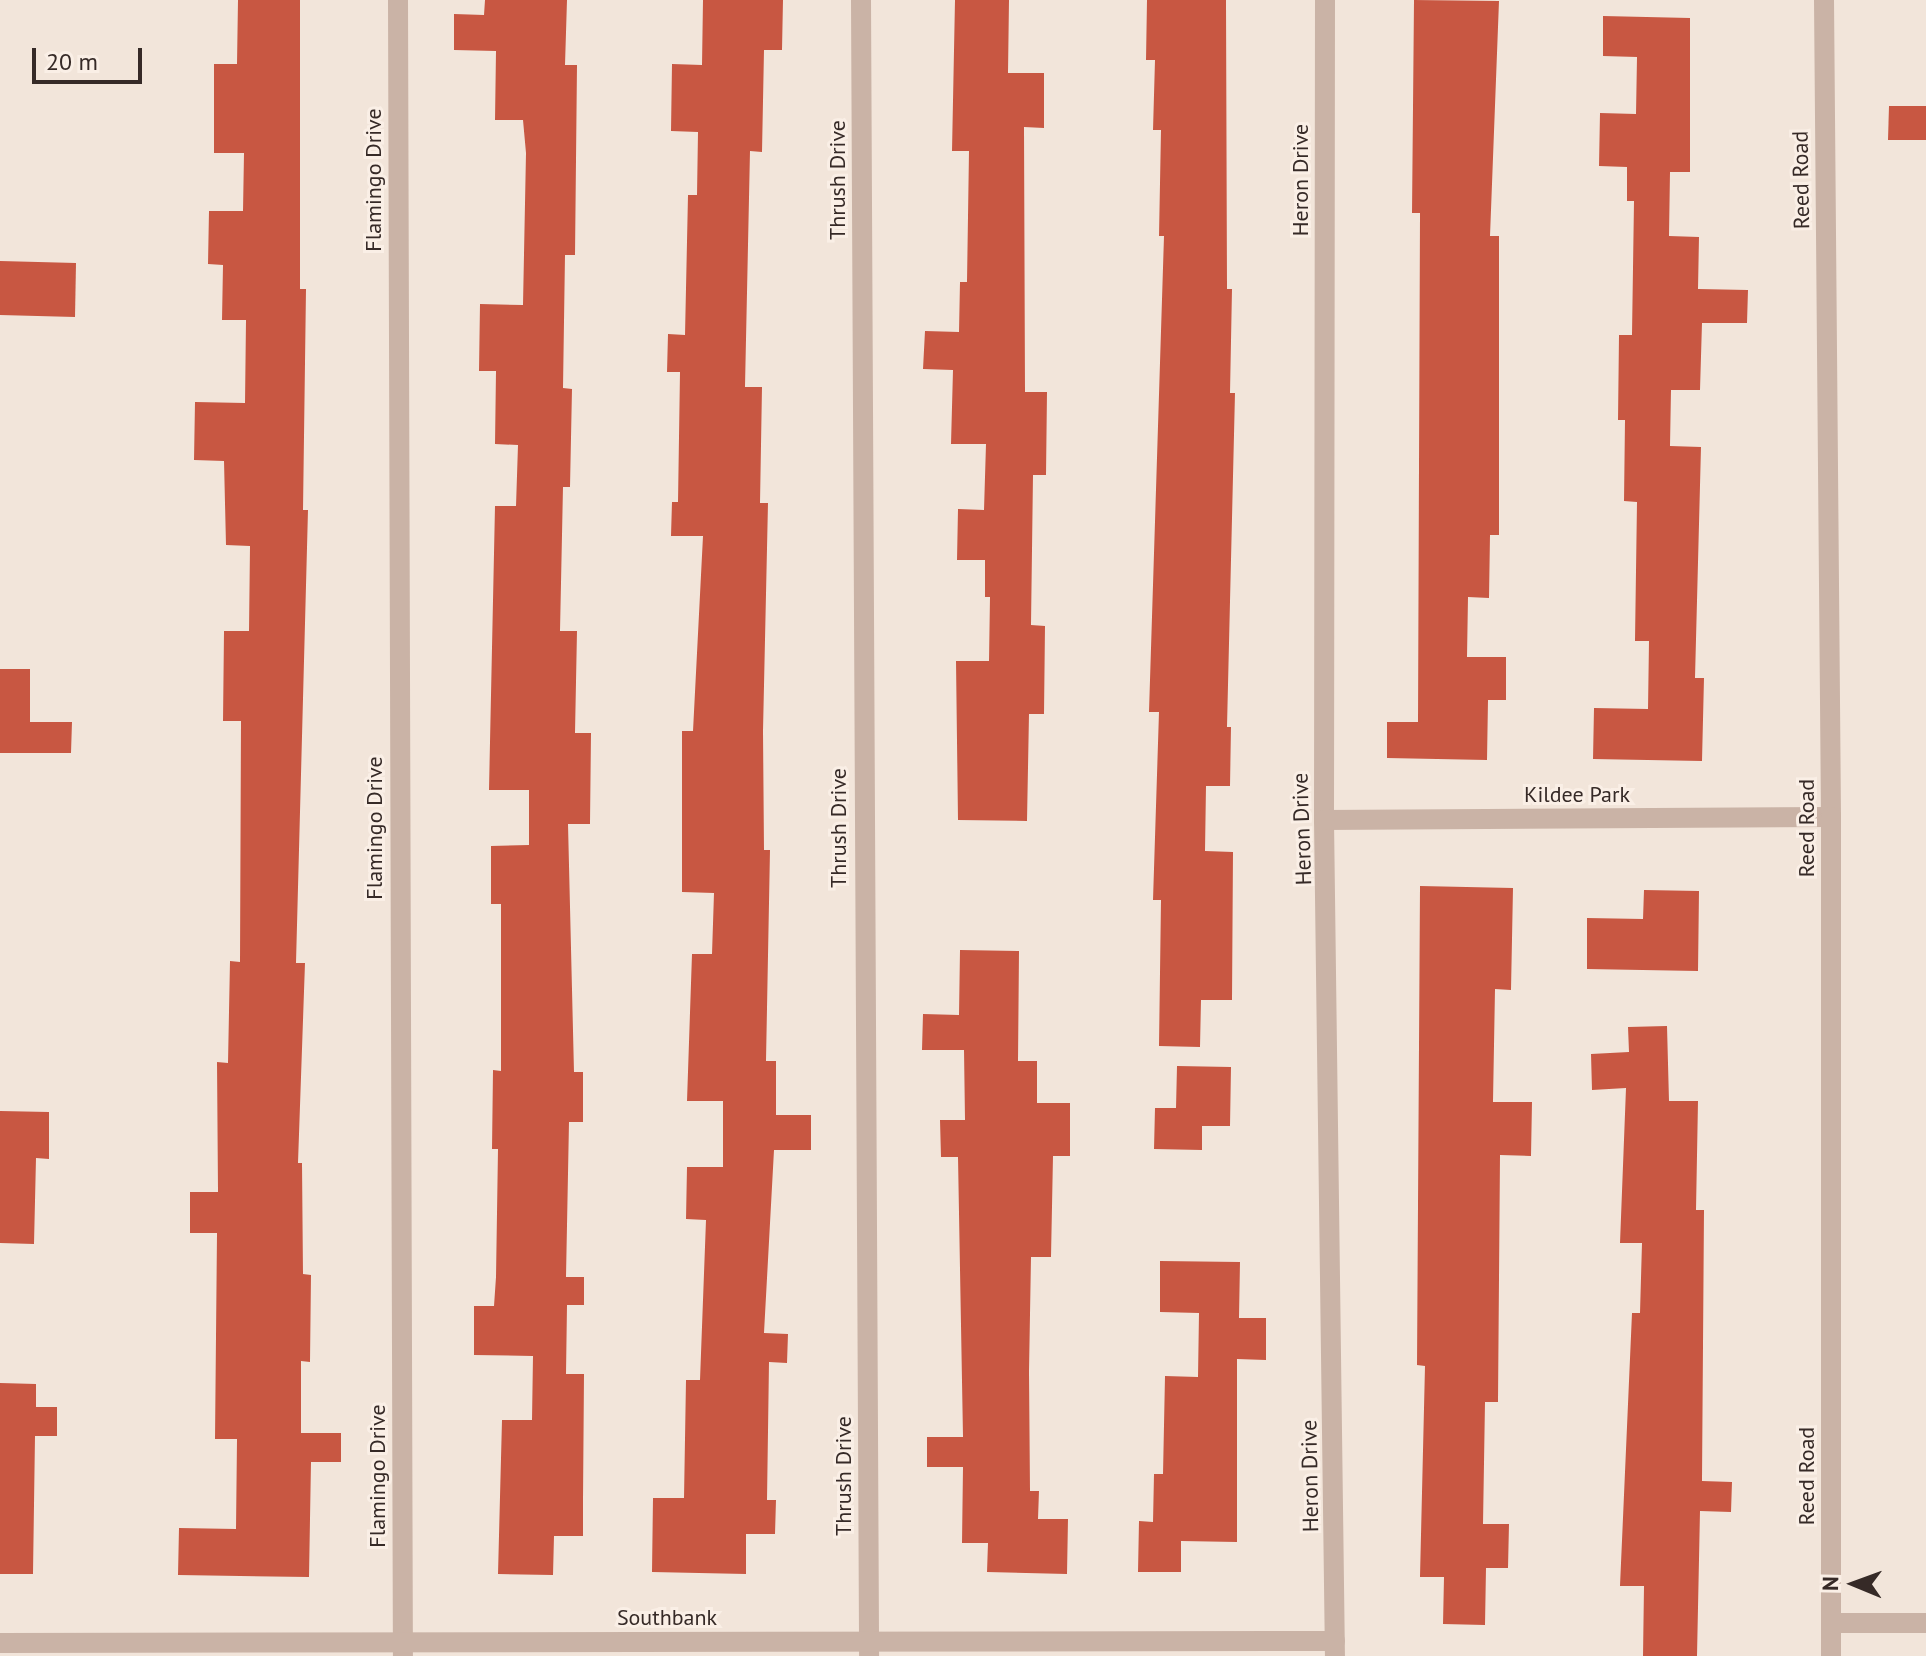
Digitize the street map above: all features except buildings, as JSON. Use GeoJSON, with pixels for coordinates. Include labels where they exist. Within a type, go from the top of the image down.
{"type":"FeatureCollection","features":[{"type":"Feature","properties":{"kind":"street","name":"Flamingo Drive"},"geometry":{"type":"LineString","coordinates":[[398,0],[403,1650]]}},
{"type":"Feature","properties":{"kind":"street","name":"Thrush Drive"},"geometry":{"type":"LineString","coordinates":[[861,0],[869,1649]]}},
{"type":"Feature","properties":{"kind":"street","name":"Heron Drive"},"geometry":{"type":"LineString","coordinates":[[1325,0],[1324,820],[1335,1648]]}},
{"type":"Feature","properties":{"kind":"street","name":"Reed Road"},"geometry":{"type":"LineString","coordinates":[[1824,0],[1831,817],[1831,1656]]}},
{"type":"Feature","properties":{"kind":"street","name":"Kildee Park"},"geometry":{"type":"LineString","coordinates":[[1324,820],[1831,817]]}},
{"type":"Feature","properties":{"kind":"street"},"geometry":{"type":"LineString","coordinates":[[1831,1623],[1926,1623]]}},
{"type":"Feature","properties":{"kind":"street","name":"Southbank"},"geometry":{"type":"LineString","coordinates":[[0,1643],[403,1650],[1335,1648]]}}]}
